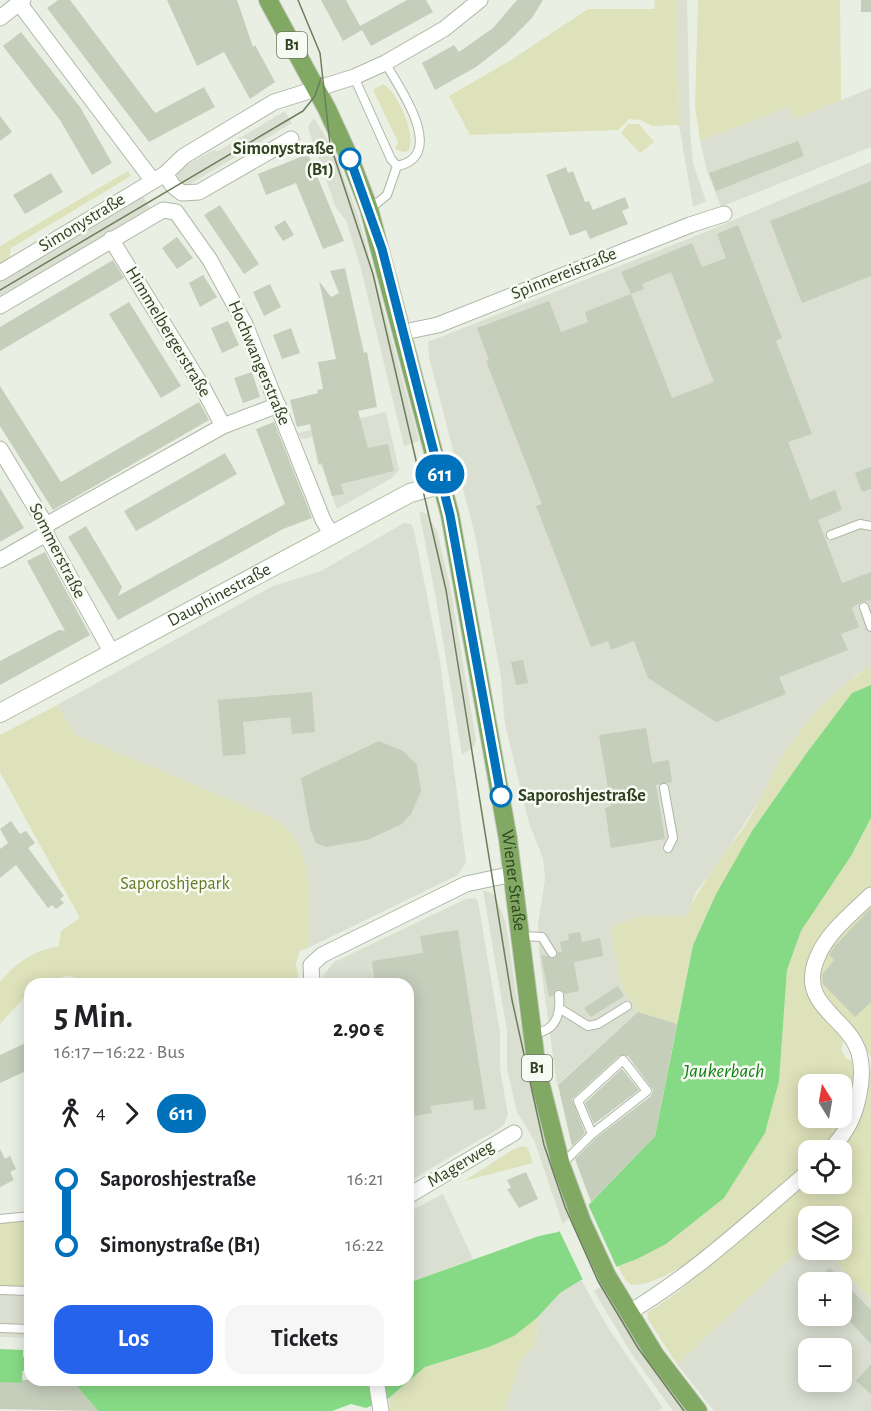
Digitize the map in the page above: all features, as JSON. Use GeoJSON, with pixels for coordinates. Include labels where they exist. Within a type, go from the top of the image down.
{"type":"FeatureCollection","features":[{"type":"Feature","properties":{"kind":"main road","name":"Wiener Straße"},"geometry":{"type":"LineString","coordinates":[[268,0],[316,89],[350,159],[369,209],[404,332],[465,588],[513,874],[532,1035],[545,1107],[561,1165],[607,1276],[655,1355],[698,1411]]}},
{"type":"Feature","properties":{"kind":"main road","name":"Dauphinestraße"},"geometry":{"type":"LineString","coordinates":[[0,713],[410,493],[442,484]]}},
{"type":"Feature","properties":{"kind":"street","name":"Simonystraße"},"geometry":{"type":"LineString","coordinates":[[0,273],[153,181],[184,156],[274,102],[354,77],[385,63],[444,29],[480,0]]}},
{"type":"Feature","properties":{"kind":"street"},"geometry":{"type":"LineString","coordinates":[[0,18],[21,1],[153,181],[173,186],[182,193],[199,192],[291,140]]}},
{"type":"Feature","properties":{"kind":"street","name":"Hochwangerstraße"},"geometry":{"type":"LineString","coordinates":[[163,210],[169,209],[181,216],[210,260],[245,324],[323,520],[332,535]]}},
{"type":"Feature","properties":{"kind":"street","name":"Simonystraße"},"geometry":{"type":"LineString","coordinates":[[0,306],[163,210]]}},
{"type":"Feature","properties":{"kind":"street","name":"Spinnereistraße"},"geometry":{"type":"LineString","coordinates":[[404,332],[438,325],[690,225],[724,214]]}},
{"type":"Feature","properties":{"kind":"street","name":"Himmelbergerstraße"},"geometry":{"type":"LineString","coordinates":[[111,239],[203,388],[223,426]]}},
{"type":"Feature","properties":{"kind":"street"},"geometry":{"type":"LineString","coordinates":[[0,560],[46,530],[223,426],[278,405]]}},
{"type":"Feature","properties":{"kind":"street","name":"Sommerstraße"},"geometry":{"type":"LineString","coordinates":[[0,449],[112,653]]}},
{"type":"Feature","properties":{"kind":"street"},"geometry":{"type":"LineString","coordinates":[[312,978],[311,965],[322,955],[466,884],[513,874]]}},
{"type":"Feature","properties":{"kind":"street"},"geometry":{"type":"LineString","coordinates":[[840,1140],[854,1116],[862,1068],[859,1051],[852,1039],[821,1005],[815,992],[813,976],[817,958],[831,935],[871,895]]}},
{"type":"Feature","properties":{"kind":"street","name":"Magerweg"},"geometry":{"type":"LineString","coordinates":[[414,1192],[514,1133]]}},
{"type":"Feature","properties":{"kind":"street"},"geometry":{"type":"LineString","coordinates":[[628,1313],[660,1294],[701,1263],[798,1181]]}},
{"type":"Feature","properties":{"kind":"street"},"geometry":{"type":"LineString","coordinates":[[377,1386],[381,1411]]}},
{"type":"Feature","properties":{"kind":"lane"},"geometry":{"type":"LineString","coordinates":[[385,63],[421,135],[421,149],[418,155],[412,161],[397,165]]}},
{"type":"Feature","properties":{"kind":"lane"},"geometry":{"type":"LineString","coordinates":[[354,77],[391,159],[397,165]]}},
{"type":"Feature","properties":{"kind":"lane"},"geometry":{"type":"LineString","coordinates":[[369,209],[387,195],[397,165]]}},
{"type":"Feature","properties":{"kind":"lane"},"geometry":{"type":"LineString","coordinates":[[831,535],[860,524],[871,526]]}},
{"type":"Feature","properties":{"kind":"lane"},"geometry":{"type":"LineString","coordinates":[[864,607],[871,627]]}},
{"type":"Feature","properties":{"kind":"lane"},"geometry":{"type":"LineString","coordinates":[[664,788],[673,838],[668,848]]}},
{"type":"Feature","properties":{"kind":"lane"},"geometry":{"type":"LineString","coordinates":[[520,936],[542,937],[552,953]]}},
{"type":"Feature","properties":{"kind":"lane"},"geometry":{"type":"LineString","coordinates":[[532,1035],[552,1027],[560,1008],[559,995]]}},
{"type":"Feature","properties":{"kind":"lane"},"geometry":{"type":"LineString","coordinates":[[560,1008],[588,1026],[598,1024],[627,1006]]}},
{"type":"Feature","properties":{"kind":"lane"},"geometry":{"type":"LineString","coordinates":[[561,1165],[592,1134],[647,1091],[623,1060],[578,1101],[592,1134]]}},
{"type":"Feature","properties":{"kind":"lane"},"geometry":{"type":"LineString","coordinates":[[0,1219],[24,1217]]}},
{"type":"Feature","properties":{"kind":"lane"},"geometry":{"type":"LineString","coordinates":[[0,1290],[24,1291]]}},
{"type":"Feature","properties":{"kind":"lane"},"geometry":{"type":"LineString","coordinates":[[0,1328],[24,1329]]}},
{"type":"Feature","properties":{"kind":"shaded area"},"geometry":{"type":"Polygon","coordinates":[[[677,0],[687,0],[693,163],[706,201],[693,207],[679,125],[677,0]]]}},
{"type":"Feature","properties":{"kind":"shaded area"},"geometry":{"type":"Polygon","coordinates":[[[871,88],[871,147],[721,207],[707,171],[700,141],[789,106],[795,119],[871,88]]]}},
{"type":"Feature","properties":{"kind":"shaded area"},"geometry":{"type":"Polygon","coordinates":[[[285,111],[292,123],[187,186],[180,182],[177,175],[181,168],[214,150],[218,151],[285,111]]]}},
{"type":"Feature","properties":{"kind":"shaded area"},"geometry":{"type":"Polygon","coordinates":[[[314,118],[334,151],[359,218],[419,441],[404,446],[361,269],[346,220],[336,208],[309,131],[308,126],[314,118]]]}},
{"type":"Feature","properties":{"kind":"shaded area"},"geometry":{"type":"Polygon","coordinates":[[[871,162],[871,666],[855,676],[765,792],[722,858],[696,892],[687,916],[640,916],[620,983],[638,1012],[557,1085],[539,953],[538,924],[545,879],[543,858],[529,823],[505,724],[501,677],[475,535],[429,357],[428,342],[698,235],[871,162]]]}},
{"type":"Feature","properties":{"kind":"shaded area"},"geometry":{"type":"Polygon","coordinates":[[[142,195],[150,208],[0,296],[0,276],[142,195]]]}},
{"type":"Feature","properties":{"kind":"shaded area"},"geometry":{"type":"Polygon","coordinates":[[[386,412],[399,470],[392,478],[337,509],[321,465],[318,465],[312,437],[301,439],[298,433],[386,412]]]}},
{"type":"Feature","properties":{"kind":"shaded area"},"geometry":{"type":"Polygon","coordinates":[[[419,511],[427,514],[437,531],[450,586],[476,740],[474,747],[462,755],[435,593],[419,511]]]}},
{"type":"Feature","properties":{"kind":"shaded area"},"geometry":{"type":"Polygon","coordinates":[[[404,523],[411,524],[414,530],[440,661],[466,862],[458,875],[308,948],[310,900],[261,813],[74,734],[57,705],[273,586],[321,571],[404,523]]]}},
{"type":"Feature","properties":{"kind":"shaded area"},"geometry":{"type":"Polygon","coordinates":[[[483,890],[492,893],[497,900],[506,923],[520,1021],[538,1109],[574,1220],[564,1228],[534,1140],[517,1112],[507,1069],[507,1031],[483,890]]]}},
{"type":"Feature","properties":{"kind":"shaded area"},"geometry":{"type":"Polygon","coordinates":[[[475,898],[478,901],[500,1032],[500,1069],[508,1115],[503,1126],[414,1178],[414,978],[323,978],[323,976],[334,962],[466,899],[475,898]]]}},
{"type":"Feature","properties":{"kind":"shaded area"},"geometry":{"type":"Polygon","coordinates":[[[443,1194],[473,1259],[414,1281],[414,1209],[443,1194]]]}},
{"type":"Feature","properties":{"kind":"shaded area"},"geometry":{"type":"Polygon","coordinates":[[[798,1251],[798,1260],[834,1260],[845,1272],[798,1272],[798,1326],[852,1326],[852,1279],[871,1300],[871,1411],[714,1411],[677,1364],[798,1251]]]}},
{"type":"Feature","properties":{"kind":"shaded area"},"geometry":{"type":"Polygon","coordinates":[[[581,1280],[608,1328],[663,1408],[658,1411],[504,1411],[521,1360],[536,1344],[537,1318],[560,1293],[581,1280]]]}},
{"type":"Feature","properties":{"kind":"shaded area"},"geometry":{"type":"Polygon","coordinates":[[[604,1285],[689,1411],[673,1411],[631,1353],[594,1291],[604,1285]]]}},
{"type":"Feature","properties":{"kind":"shaded area"},"geometry":{"type":"Polygon","coordinates":[[[0,1293],[24,1294],[24,1338],[0,1337],[0,1293]]]}},
{"type":"Feature","properties":{"kind":"green space"},"geometry":{"type":"Polygon","coordinates":[[[655,0],[677,0],[679,125],[652,126],[640,120],[629,119],[618,130],[470,135],[449,96],[511,60],[588,9],[654,9],[655,0]]]}},
{"type":"Feature","properties":{"kind":"green space"},"geometry":{"type":"Polygon","coordinates":[[[698,0],[840,0],[841,100],[795,119],[789,107],[700,141],[695,106],[698,0]]]}},
{"type":"Feature","properties":{"kind":"green space"},"geometry":{"type":"Polygon","coordinates":[[[383,84],[394,95],[408,125],[410,144],[408,151],[395,149],[398,142],[374,92],[374,89],[383,84]]]}},
{"type":"Feature","properties":{"kind":"green space"},"geometry":{"type":"Polygon","coordinates":[[[628,124],[639,124],[654,142],[640,153],[621,133],[628,124]]]}},
{"type":"Feature","properties":{"kind":"green space"},"geometry":{"type":"Polygon","coordinates":[[[128,171],[131,176],[11,248],[9,260],[0,263],[0,246],[128,171]]]}},
{"type":"Feature","properties":{"kind":"green space"},"geometry":{"type":"Polygon","coordinates":[[[871,666],[871,685],[852,693],[808,751],[752,831],[716,894],[693,945],[677,1024],[638,1012],[620,983],[611,927],[640,916],[687,916],[715,866],[749,819],[779,762],[797,735],[831,697],[871,666]]]}},
{"type":"Feature","properties":{"kind":"green space","name":"Saporoshjepark"},"geometry":{"type":"Polygon","coordinates":[[[57,705],[74,734],[261,813],[286,827],[299,847],[308,874],[310,919],[308,948],[300,951],[296,963],[298,978],[77,978],[69,976],[24,978],[24,998],[0,1024],[0,982],[26,958],[59,946],[61,931],[80,918],[0,772],[0,735],[57,705]]]}},
{"type":"Feature","properties":{"kind":"green space"},"geometry":{"type":"Polygon","coordinates":[[[871,818],[871,1057],[846,1026],[839,1030],[844,1040],[841,1050],[846,1058],[855,1063],[857,1070],[852,1094],[852,1074],[798,1074],[798,1128],[840,1128],[831,1140],[798,1140],[798,1174],[724,1237],[674,1271],[651,1281],[632,1285],[626,1281],[617,1265],[637,1259],[779,1081],[787,970],[801,931],[851,856],[871,818]]]}},
{"type":"Feature","properties":{"kind":"green space"},"geometry":{"type":"Polygon","coordinates":[[[871,1067],[871,1300],[852,1279],[852,1272],[845,1272],[834,1260],[852,1260],[852,1206],[798,1206],[798,1251],[677,1364],[649,1321],[647,1313],[678,1292],[798,1187],[798,1194],[852,1194],[852,1140],[842,1140],[847,1128],[852,1128],[852,1115],[871,1067]]]}},
{"type":"Feature","properties":{"kind":"green space"},"geometry":{"type":"Polygon","coordinates":[[[523,1146],[528,1148],[533,1163],[464,1181],[514,1149],[523,1146]]]}},
{"type":"Feature","properties":{"kind":"green space"},"geometry":{"type":"Polygon","coordinates":[[[24,1221],[24,1288],[0,1287],[0,1223],[24,1221]]]}},
{"type":"Feature","properties":{"kind":"green space"},"geometry":{"type":"Polygon","coordinates":[[[537,1318],[536,1344],[521,1360],[504,1411],[390,1411],[389,1398],[403,1386],[414,1386],[414,1376],[425,1367],[489,1347],[514,1336],[537,1318]]]}},
{"type":"Feature","properties":{"kind":"water","name":"Jaukerbach"},"geometry":{"type":"Polygon","coordinates":[[[871,685],[871,818],[851,856],[801,931],[787,970],[779,1081],[765,1133],[724,1198],[666,1244],[637,1259],[581,1280],[560,1293],[537,1318],[514,1336],[489,1347],[425,1367],[414,1376],[414,1281],[539,1236],[558,1232],[574,1220],[655,1136],[693,945],[716,894],[752,831],[852,693],[871,685]]]}},
{"type":"Feature","properties":{"kind":"water"},"geometry":{"type":"Polygon","coordinates":[[[0,1349],[23,1350],[22,1390],[0,1382],[0,1349]]]}},
{"type":"Feature","properties":{"kind":"water","name":"Jaukerbach"},"geometry":{"type":"Polygon","coordinates":[[[77,1386],[403,1386],[389,1398],[366,1408],[351,1404],[332,1411],[98,1411],[77,1386]]]}},
{"type":"Feature","properties":{"kind":"pier"},"geometry":{"type":"Polygon","coordinates":[[[587,1202],[617,1268],[584,1282],[558,1228],[587,1202]]]}},
{"type":"Feature","properties":{"kind":"building"},"geometry":{"type":"Polygon","coordinates":[[[58,0],[70,0],[155,113],[204,87],[215,107],[149,142],[47,8],[58,0]]]}},
{"type":"Feature","properties":{"kind":"building"},"geometry":{"type":"Polygon","coordinates":[[[167,0],[237,0],[253,47],[255,45],[275,82],[250,99],[224,52],[197,66],[167,0]]]}},
{"type":"Feature","properties":{"kind":"building"},"geometry":{"type":"Polygon","coordinates":[[[321,0],[346,0],[360,26],[407,0],[426,0],[433,12],[371,46],[362,30],[343,41],[321,0]]]}},
{"type":"Feature","properties":{"kind":"building"},"geometry":{"type":"Polygon","coordinates":[[[517,0],[543,0],[532,18],[507,43],[476,67],[435,90],[422,63],[454,45],[459,52],[493,28],[517,0]]]}},
{"type":"Feature","properties":{"kind":"building"},"geometry":{"type":"Polygon","coordinates":[[[861,0],[871,0],[871,12],[861,12],[861,0]]]}},
{"type":"Feature","properties":{"kind":"building"},"geometry":{"type":"Polygon","coordinates":[[[21,32],[80,107],[112,163],[92,175],[60,120],[3,46],[21,32]]]}},
{"type":"Feature","properties":{"kind":"building"},"geometry":{"type":"Polygon","coordinates":[[[0,116],[12,132],[0,141],[0,116]]]}},
{"type":"Feature","properties":{"kind":"building"},"geometry":{"type":"Polygon","coordinates":[[[798,141],[804,156],[716,191],[709,173],[798,141]]]}},
{"type":"Feature","properties":{"kind":"building"},"geometry":{"type":"Polygon","coordinates":[[[308,154],[344,241],[323,249],[296,183],[266,195],[258,174],[308,154]]]}},
{"type":"Feature","properties":{"kind":"building"},"geometry":{"type":"Polygon","coordinates":[[[566,167],[568,173],[573,171],[585,202],[589,201],[593,210],[625,197],[629,208],[622,211],[628,224],[590,239],[586,230],[570,236],[546,175],[566,167]]]}},
{"type":"Feature","properties":{"kind":"building"},"geometry":{"type":"Polygon","coordinates":[[[51,173],[63,192],[25,214],[13,195],[51,173]]]}},
{"type":"Feature","properties":{"kind":"building"},"geometry":{"type":"Polygon","coordinates":[[[871,181],[871,276],[802,303],[770,221],[871,181]]]}},
{"type":"Feature","properties":{"kind":"building"},"geometry":{"type":"Polygon","coordinates":[[[220,205],[259,264],[244,274],[204,215],[220,205]]]}},
{"type":"Feature","properties":{"kind":"building"},"geometry":{"type":"Polygon","coordinates":[[[285,220],[294,235],[283,241],[274,227],[285,220]]]}},
{"type":"Feature","properties":{"kind":"building"},"geometry":{"type":"Polygon","coordinates":[[[738,225],[782,338],[776,341],[812,434],[788,442],[810,500],[835,490],[842,510],[818,520],[842,583],[871,572],[871,600],[861,602],[852,608],[859,627],[841,634],[848,650],[779,677],[786,694],[716,722],[648,678],[634,641],[611,650],[608,641],[591,647],[536,506],[542,504],[486,361],[489,360],[477,328],[549,301],[561,332],[588,322],[585,312],[631,294],[621,272],[692,243],[702,267],[726,258],[717,234],[738,225]],[[671,272],[642,284],[644,289],[631,294],[672,398],[714,382],[671,272]]]}},
{"type":"Feature","properties":{"kind":"building"},"geometry":{"type":"Polygon","coordinates":[[[177,237],[193,258],[177,269],[162,248],[177,237]]]}},
{"type":"Feature","properties":{"kind":"building"},"geometry":{"type":"Polygon","coordinates":[[[113,260],[124,278],[0,351],[0,327],[113,260]]]}},
{"type":"Feature","properties":{"kind":"building"},"geometry":{"type":"Polygon","coordinates":[[[345,268],[364,353],[367,352],[377,407],[358,411],[368,448],[388,444],[394,471],[341,484],[344,494],[332,496],[322,463],[319,464],[310,424],[297,427],[290,400],[318,393],[317,390],[323,389],[318,362],[336,359],[319,281],[331,297],[339,293],[330,271],[345,268]]]}},
{"type":"Feature","properties":{"kind":"building"},"geometry":{"type":"Polygon","coordinates":[[[203,275],[217,297],[200,307],[189,283],[203,275]]]}},
{"type":"Feature","properties":{"kind":"building"},"geometry":{"type":"Polygon","coordinates":[[[270,284],[281,307],[264,316],[253,292],[270,284]]]}},
{"type":"Feature","properties":{"kind":"building"},"geometry":{"type":"Polygon","coordinates":[[[129,302],[181,386],[161,398],[109,314],[129,302]]]}},
{"type":"Feature","properties":{"kind":"building"},"geometry":{"type":"Polygon","coordinates":[[[228,321],[239,345],[222,353],[211,328],[228,321]]]}},
{"type":"Feature","properties":{"kind":"building"},"geometry":{"type":"Polygon","coordinates":[[[291,328],[300,353],[282,359],[273,335],[291,328]]]}},
{"type":"Feature","properties":{"kind":"building"},"geometry":{"type":"Polygon","coordinates":[[[252,372],[260,397],[243,403],[234,378],[252,372]]]}},
{"type":"Feature","properties":{"kind":"building"},"geometry":{"type":"Polygon","coordinates":[[[0,386],[61,482],[199,402],[209,420],[53,510],[0,426],[0,386]]]}},
{"type":"Feature","properties":{"kind":"building"},"geometry":{"type":"Polygon","coordinates":[[[274,422],[312,518],[283,529],[118,620],[68,537],[86,526],[122,587],[118,596],[285,504],[256,429],[274,422]]]}},
{"type":"Feature","properties":{"kind":"building"},"geometry":{"type":"Polygon","coordinates":[[[225,453],[237,474],[136,531],[124,511],[225,453]]]}},
{"type":"Feature","properties":{"kind":"building"},"geometry":{"type":"Polygon","coordinates":[[[871,467],[871,489],[862,492],[855,473],[871,467]]]}},
{"type":"Feature","properties":{"kind":"building"},"geometry":{"type":"Polygon","coordinates":[[[0,488],[24,528],[0,542],[0,488]]]}},
{"type":"Feature","properties":{"kind":"building"},"geometry":{"type":"Polygon","coordinates":[[[45,552],[90,635],[0,685],[0,661],[59,630],[65,631],[27,561],[45,552]]]}},
{"type":"Feature","properties":{"kind":"building"},"geometry":{"type":"Polygon","coordinates":[[[523,660],[528,683],[516,685],[511,662],[523,660]]]}},
{"type":"Feature","properties":{"kind":"building"},"geometry":{"type":"Polygon","coordinates":[[[312,692],[315,732],[292,734],[290,717],[243,722],[246,754],[223,756],[218,700],[312,692]]]}},
{"type":"Feature","properties":{"kind":"building"},"geometry":{"type":"Polygon","coordinates":[[[646,728],[652,763],[669,760],[672,782],[656,785],[665,839],[611,848],[605,808],[611,806],[599,735],[646,728]]]}},
{"type":"Feature","properties":{"kind":"building"},"geometry":{"type":"Polygon","coordinates":[[[379,741],[403,751],[417,765],[421,791],[411,814],[402,824],[367,840],[326,847],[316,843],[310,828],[301,778],[379,741]]]}},
{"type":"Feature","properties":{"kind":"building"},"geometry":{"type":"Polygon","coordinates":[[[11,821],[20,834],[26,831],[35,843],[28,848],[64,896],[60,899],[64,903],[56,909],[52,905],[48,908],[16,865],[0,878],[0,849],[8,843],[0,829],[11,821]]]}},
{"type":"Feature","properties":{"kind":"building"},"geometry":{"type":"Polygon","coordinates":[[[871,908],[871,1002],[855,1017],[823,984],[822,975],[834,960],[829,955],[835,946],[871,908]]]}},
{"type":"Feature","properties":{"kind":"building"},"geometry":{"type":"Polygon","coordinates":[[[458,930],[486,1109],[474,1110],[473,1100],[430,1106],[432,1113],[415,1116],[414,978],[374,978],[372,961],[423,953],[420,936],[458,930]]]}},
{"type":"Feature","properties":{"kind":"building"},"geometry":{"type":"Polygon","coordinates":[[[580,932],[582,942],[600,938],[603,956],[574,962],[579,991],[565,994],[558,989],[553,996],[549,997],[541,955],[555,958],[558,952],[562,952],[560,942],[569,940],[568,934],[580,932]]]}},
{"type":"Feature","properties":{"kind":"building"},"geometry":{"type":"Polygon","coordinates":[[[618,986],[624,996],[591,1017],[584,1008],[618,986]]]}},
{"type":"Feature","properties":{"kind":"building"},"geometry":{"type":"Polygon","coordinates":[[[638,1012],[677,1024],[655,1136],[591,1202],[575,1159],[596,1138],[651,1096],[653,1090],[628,1056],[619,1056],[572,1099],[585,1133],[572,1146],[558,1085],[638,1012]]]}},
{"type":"Feature","properties":{"kind":"building"},"geometry":{"type":"Polygon","coordinates":[[[24,1044],[24,1072],[0,1083],[0,1055],[24,1044]]]}},
{"type":"Feature","properties":{"kind":"building"},"geometry":{"type":"Polygon","coordinates":[[[622,1069],[639,1090],[594,1124],[585,1103],[622,1069]]]}},
{"type":"Feature","properties":{"kind":"building"},"geometry":{"type":"Polygon","coordinates":[[[0,1149],[5,1159],[10,1156],[16,1169],[10,1172],[14,1180],[0,1187],[0,1149]]]}},
{"type":"Feature","properties":{"kind":"building"},"geometry":{"type":"Polygon","coordinates":[[[526,1172],[538,1199],[519,1208],[507,1189],[511,1188],[507,1180],[526,1172]]]}},
{"type":"Feature","properties":{"kind":"building"},"geometry":{"type":"Polygon","coordinates":[[[852,1291],[871,1310],[871,1344],[852,1324],[852,1291]]]}},
{"type":"Feature","properties":{"kind":"building"},"geometry":{"type":"Polygon","coordinates":[[[871,1364],[871,1394],[856,1381],[871,1364]]]}},
{"type":"Feature","properties":{"kind":"building"},"geometry":{"type":"Polygon","coordinates":[[[24,1380],[24,1386],[77,1386],[98,1411],[0,1409],[0,1382],[22,1383],[24,1380]]]}},
{"type":"Feature","properties":{"kind":"waterway"},"geometry":{"type":"LineString","coordinates":[[0,1363],[24,1364]]}},
{"type":"Feature","properties":{"kind":"tram line"},"geometry":{"type":"LineString","coordinates":[[298,0],[320,53],[330,144],[373,274],[446,590],[512,1000],[544,1145],[565,1207],[598,1281],[638,1348],[684,1411]]}},
{"type":"Feature","properties":{"kind":"tram line"},"geometry":{"type":"LineString","coordinates":[[0,290],[303,111],[315,96],[321,78]]}},
{"type":"Feature","properties":{"kind":"bus line","name":"611"},"geometry":{"type":"LineString","coordinates":[[350,159],[382,249],[450,515],[501,796]]}},
{"type":"Feature","properties":{"kind":"place","name":"Simonystraße (B1)"},"geometry":{"type":"Point","coordinates":[350,159]}},
{"type":"Feature","properties":{"kind":"place","name":"Saporoshjestraße"},"geometry":{"type":"Point","coordinates":[501,796]}}]}
